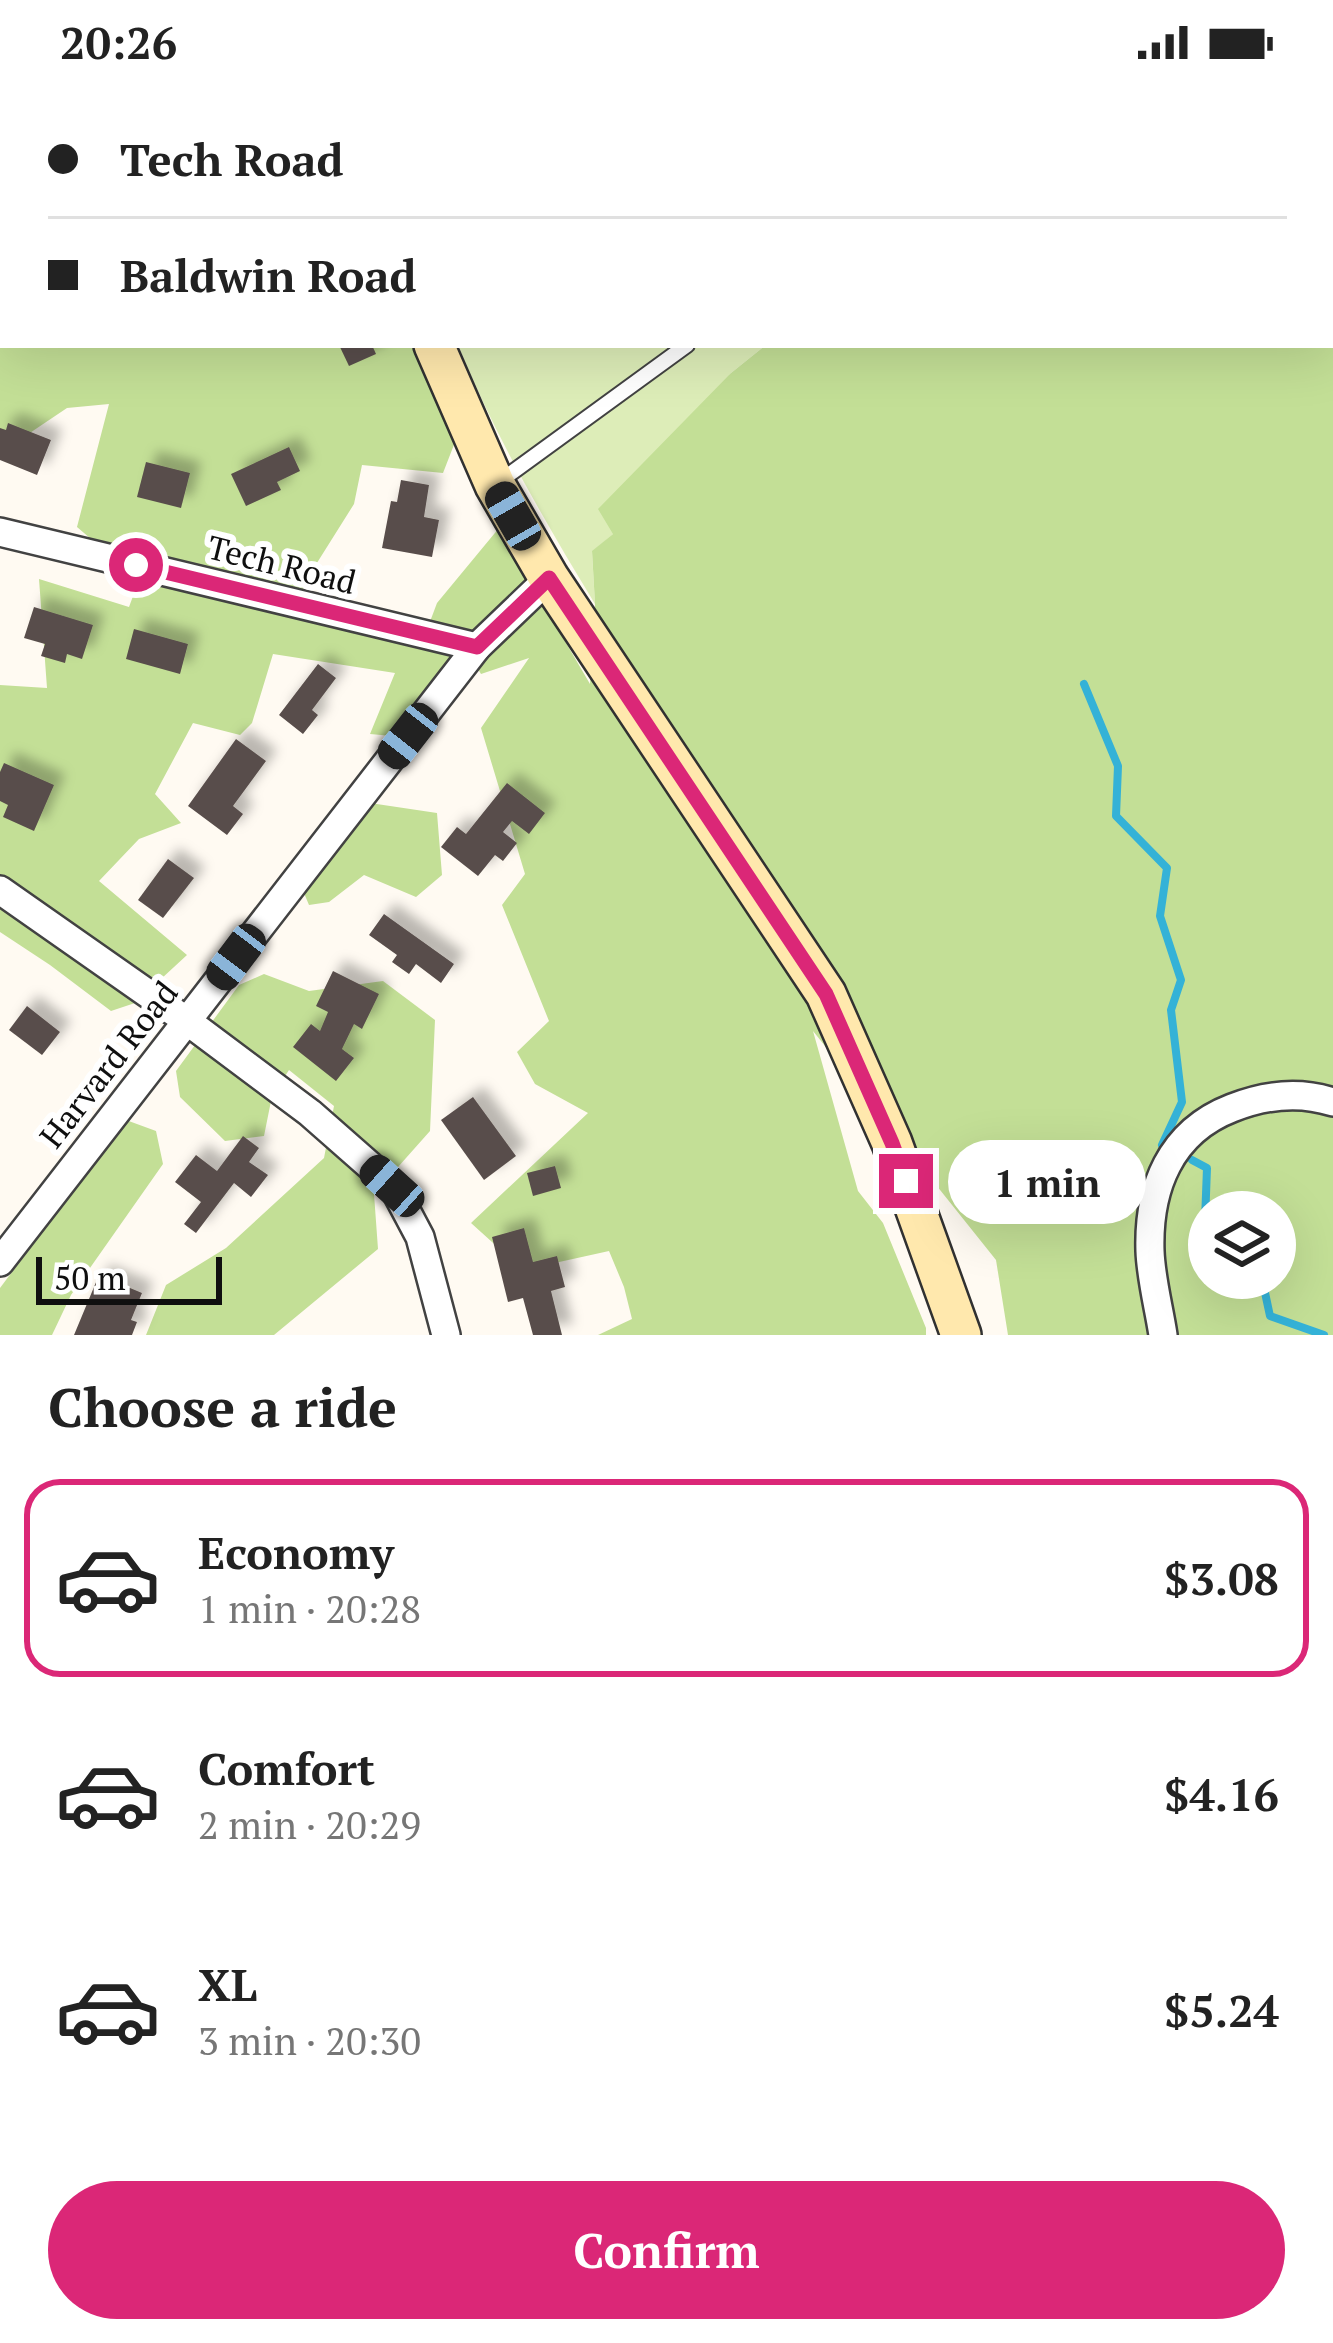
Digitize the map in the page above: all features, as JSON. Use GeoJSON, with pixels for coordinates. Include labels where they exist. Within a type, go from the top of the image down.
{"type":"FeatureCollection","features":[{"type":"Feature","properties":{"kind":"street"},"geometry":{"type":"LineString","coordinates":[[435,348],[495,485],[549,578],[826,994],[892,1143],[960,1334]]}},
{"type":"Feature","properties":{"kind":"street","name":"Tech Road"},"geometry":{"type":"LineString","coordinates":[[0,532],[477,647]]}},
{"type":"Feature","properties":{"kind":"street","name":"Harvard Road"},"geometry":{"type":"LineString","coordinates":[[0,1262],[477,647],[549,578]]}},
{"type":"Feature","properties":{"kind":"street"},"geometry":{"type":"LineString","coordinates":[[0,890],[310,1113],[392,1186],[421,1238],[446,1335]]}},
{"type":"Feature","properties":{"kind":"street"},"geometry":{"type":"LineString","coordinates":[[1163,1335],[1150,1253],[1153,1209],[1163,1169],[1182,1141],[1214,1114],[1255,1099],[1294,1094],[1333,1102]]}},
{"type":"Feature","properties":{"kind":"lane"},"geometry":{"type":"LineString","coordinates":[[495,485],[683,348]]}},
{"type":"Feature","properties":{"kind":"green space"},"geometry":{"type":"Polygon","coordinates":[[[0,348],[416,348],[457,437],[443,473],[362,465],[354,504],[310,574],[292,613],[422,643],[437,603],[499,528],[590,684],[595,604],[592,551],[613,534],[598,509],[731,373],[762,348],[1333,348],[1333,1335],[1008,1335],[996,1260],[813,1031],[858,1191],[883,1223],[926,1335],[598,1335],[632,1319],[609,1251],[523,1270],[471,1223],[588,1113],[535,1084],[517,1052],[549,1021],[502,905],[525,874],[481,728],[529,658],[481,674],[468,652],[392,736],[370,734],[395,673],[273,654],[252,723],[240,735],[193,723],[155,794],[181,823],[139,839],[99,881],[187,955],[135,1003],[111,1011],[0,932],[0,685],[47,688],[39,579],[129,607],[139,580],[77,527],[109,404],[67,408],[0,453],[0,348]]]}},
{"type":"Feature","properties":{"kind":"green space"},"geometry":{"type":"Polygon","coordinates":[[[459,348],[762,348],[731,373],[613,534],[592,552],[595,604],[488,412],[459,348]]]}},
{"type":"Feature","properties":{"kind":"green space"},"geometry":{"type":"Polygon","coordinates":[[[370,803],[437,813],[442,875],[416,897],[364,875],[329,902],[309,905],[301,886],[370,803]]]}},
{"type":"Feature","properties":{"kind":"green space"},"geometry":{"type":"Polygon","coordinates":[[[264,974],[309,991],[383,981],[435,1020],[430,1131],[374,1194],[378,1249],[274,1335],[146,1335],[166,1285],[226,1248],[324,1158],[334,1106],[289,1070],[272,1096],[264,1136],[225,1141],[180,1097],[176,1071],[239,985],[264,974]]]}},
{"type":"Feature","properties":{"kind":"green space"},"geometry":{"type":"Polygon","coordinates":[[[126,1120],[156,1131],[163,1164],[71,1295],[52,1335],[0,1335],[0,1288],[126,1120]]]}},
{"type":"Feature","properties":{"kind":"building"},"geometry":{"type":"Polygon","coordinates":[[[340,348],[373,348],[376,354],[349,366],[340,348]]]}},
{"type":"Feature","properties":{"kind":"building"},"geometry":{"type":"Polygon","coordinates":[[[8,423],[51,440],[37,475],[0,460],[0,428],[6,430],[8,423]]]}},
{"type":"Feature","properties":{"kind":"building"},"geometry":{"type":"Polygon","coordinates":[[[289,447],[300,471],[277,482],[281,490],[246,506],[231,474],[289,447]]]}},
{"type":"Feature","properties":{"kind":"building"},"geometry":{"type":"Polygon","coordinates":[[[146,462],[190,473],[181,508],[137,497],[146,462]]]}},
{"type":"Feature","properties":{"kind":"building"},"geometry":{"type":"Polygon","coordinates":[[[401,480],[429,485],[424,517],[439,520],[432,557],[382,548],[391,501],[397,502],[401,480]]]}},
{"type":"Feature","properties":{"kind":"building"},"geometry":{"type":"Polygon","coordinates":[[[34,607],[93,625],[82,659],[67,654],[65,663],[41,656],[45,644],[24,638],[34,607]]]}},
{"type":"Feature","properties":{"kind":"building"},"geometry":{"type":"Polygon","coordinates":[[[134,629],[188,644],[180,674],[126,659],[134,629]]]}},
{"type":"Feature","properties":{"kind":"building"},"geometry":{"type":"Polygon","coordinates":[[[318,664],[336,678],[312,710],[318,715],[303,734],[279,715],[318,664]]]}},
{"type":"Feature","properties":{"kind":"building"},"geometry":{"type":"Polygon","coordinates":[[[236,739],[266,761],[233,806],[243,814],[227,835],[188,806],[236,739]]]}},
{"type":"Feature","properties":{"kind":"building"},"geometry":{"type":"Polygon","coordinates":[[[4,763],[54,785],[34,831],[3,817],[8,805],[0,801],[4,763]]]}},
{"type":"Feature","properties":{"kind":"building"},"geometry":{"type":"Polygon","coordinates":[[[507,783],[545,813],[529,834],[512,821],[503,832],[517,843],[503,861],[495,855],[478,876],[441,847],[457,827],[466,834],[507,783]]]}},
{"type":"Feature","properties":{"kind":"building"},"geometry":{"type":"Polygon","coordinates":[[[168,859],[194,878],[163,918],[138,900],[168,859]]]}},
{"type":"Feature","properties":{"kind":"building"},"geometry":{"type":"Polygon","coordinates":[[[384,914],[454,964],[441,983],[416,964],[409,974],[392,962],[397,955],[369,935],[384,914]]]}},
{"type":"Feature","properties":{"kind":"building"},"geometry":{"type":"Polygon","coordinates":[[[333,971],[379,994],[362,1029],[354,1024],[342,1049],[354,1058],[336,1081],[293,1047],[311,1024],[320,1031],[328,1012],[316,1006],[333,971]]]}},
{"type":"Feature","properties":{"kind":"building"},"geometry":{"type":"Polygon","coordinates":[[[27,1006],[60,1032],[42,1055],[9,1030],[27,1006]]]}},
{"type":"Feature","properties":{"kind":"building"},"geometry":{"type":"Polygon","coordinates":[[[473,1097],[516,1156],[484,1180],[441,1120],[473,1097]]]}},
{"type":"Feature","properties":{"kind":"building"},"geometry":{"type":"Polygon","coordinates":[[[243,1136],[259,1148],[249,1162],[268,1175],[251,1197],[234,1183],[196,1233],[184,1224],[201,1202],[175,1182],[196,1155],[217,1171],[243,1136]]]}},
{"type":"Feature","properties":{"kind":"building"},"geometry":{"type":"Polygon","coordinates":[[[555,1166],[561,1188],[533,1196],[527,1173],[555,1166]]]}},
{"type":"Feature","properties":{"kind":"building"},"geometry":{"type":"Polygon","coordinates":[[[524,1228],[533,1262],[557,1256],[565,1287],[551,1291],[562,1335],[533,1335],[523,1298],[508,1302],[492,1237],[524,1228]]]}},
{"type":"Feature","properties":{"kind":"building"},"geometry":{"type":"Polygon","coordinates":[[[99,1275],[142,1293],[131,1320],[137,1322],[132,1335],[74,1335],[99,1275]]]}},
{"type":"Feature","properties":{"kind":"waterway"},"geometry":{"type":"LineString","coordinates":[[1084,684],[1118,766],[1116,816],[1167,868],[1160,916],[1181,980],[1171,1010],[1182,1102],[1162,1145]]}},
{"type":"Feature","properties":{"kind":"waterway"},"geometry":{"type":"LineString","coordinates":[[1192,1160],[1207,1168],[1206,1191]]}},
{"type":"Feature","properties":{"kind":"waterway"},"geometry":{"type":"LineString","coordinates":[[1266,1299],[1270,1316],[1324,1335]]}},
{"type":"Feature","properties":{"kind":"route"},"geometry":{"type":"LineString","coordinates":[[136,565],[477,647],[549,578],[826,994],[906,1181]]}}]}
